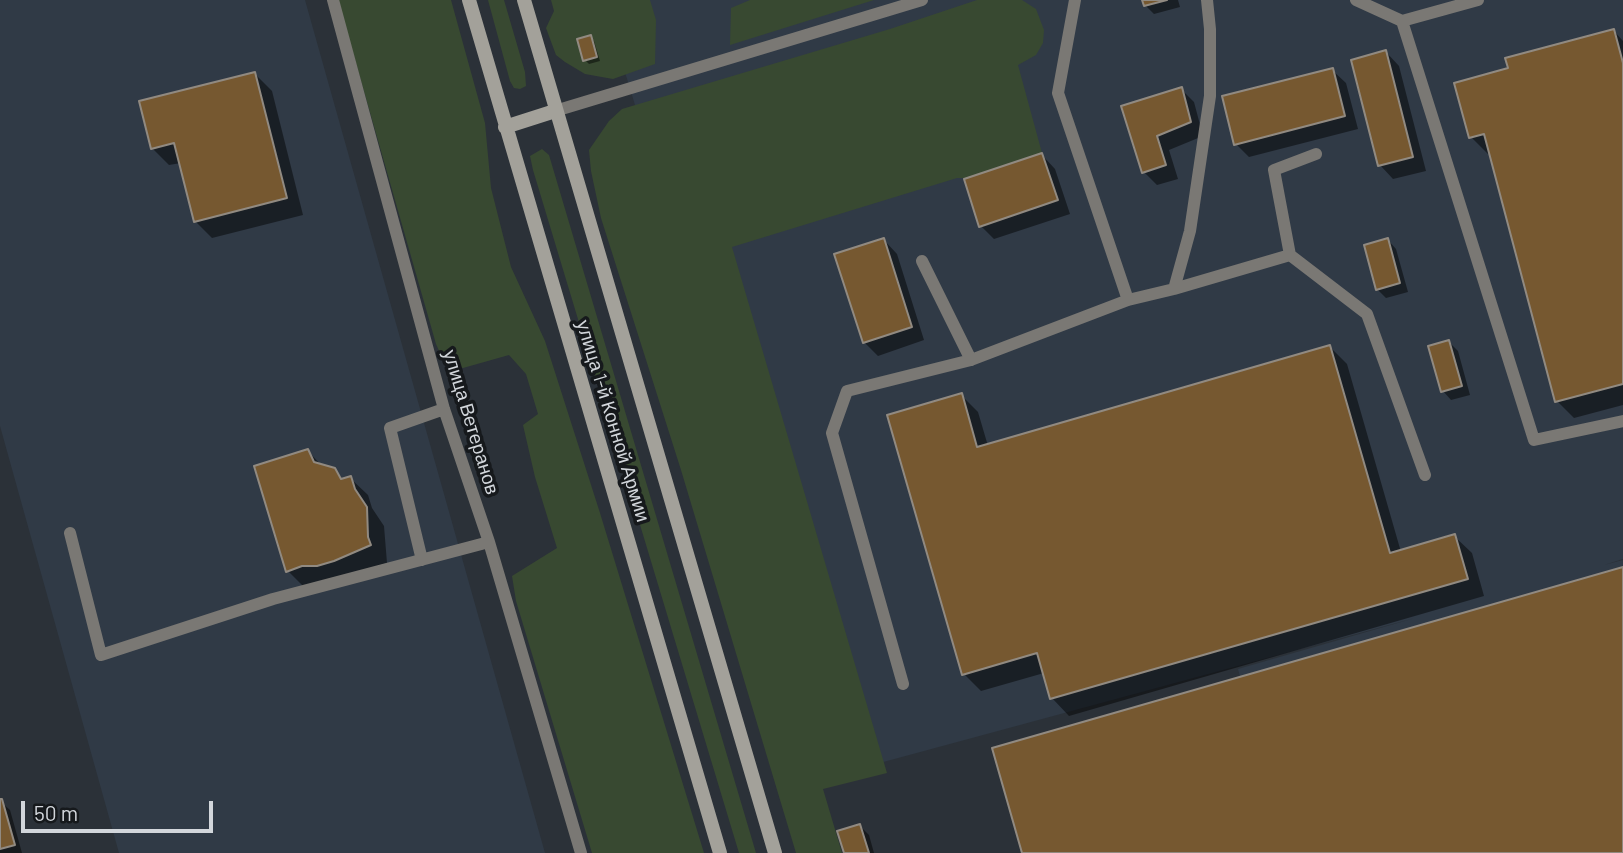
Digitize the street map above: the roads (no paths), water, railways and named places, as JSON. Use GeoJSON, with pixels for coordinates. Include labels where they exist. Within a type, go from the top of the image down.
{"type":"FeatureCollection","features":[{"type":"Feature","properties":{"kind":"main road","name":"улица 1-й Конной Армии"},"geometry":{"type":"LineString","coordinates":[[469,0],[720,853]]}},
{"type":"Feature","properties":{"kind":"main road","name":"улица 1-й Конной Армии"},"geometry":{"type":"LineString","coordinates":[[524,0],[775,853]]}},
{"type":"Feature","properties":{"kind":"main road"},"geometry":{"type":"LineString","coordinates":[[505,127],[555,111]]}},
{"type":"Feature","properties":{"kind":"lane","name":"улица Ветеранов"},"geometry":{"type":"LineString","coordinates":[[333,0],[444,409],[489,542],[581,853]]}},
{"type":"Feature","properties":{"kind":"lane"},"geometry":{"type":"LineString","coordinates":[[555,111],[922,0]]}},
{"type":"Feature","properties":{"kind":"lane"},"geometry":{"type":"LineString","coordinates":[[1075,0],[1058,93],[1128,300]]}},
{"type":"Feature","properties":{"kind":"lane"},"geometry":{"type":"LineString","coordinates":[[1174,289],[1190,230],[1210,96],[1207,0]]}},
{"type":"Feature","properties":{"kind":"lane"},"geometry":{"type":"LineString","coordinates":[[1356,0],[1402,21],[1478,0]]}},
{"type":"Feature","properties":{"kind":"lane"},"geometry":{"type":"LineString","coordinates":[[1402,21],[1534,440],[1623,421]]}},
{"type":"Feature","properties":{"kind":"lane"},"geometry":{"type":"LineString","coordinates":[[1316,154],[1274,170],[1290,255],[1367,314],[1426,475]]}},
{"type":"Feature","properties":{"kind":"lane"},"geometry":{"type":"LineString","coordinates":[[903,684],[832,433],[847,391],[971,360],[1128,300],[1290,255]]}},
{"type":"Feature","properties":{"kind":"lane"},"geometry":{"type":"LineString","coordinates":[[922,261],[971,360]]}},
{"type":"Feature","properties":{"kind":"lane"},"geometry":{"type":"LineString","coordinates":[[422,560],[390,428],[444,409]]}},
{"type":"Feature","properties":{"kind":"lane"},"geometry":{"type":"LineString","coordinates":[[70,533],[102,655],[273,599],[489,542]]}}]}
